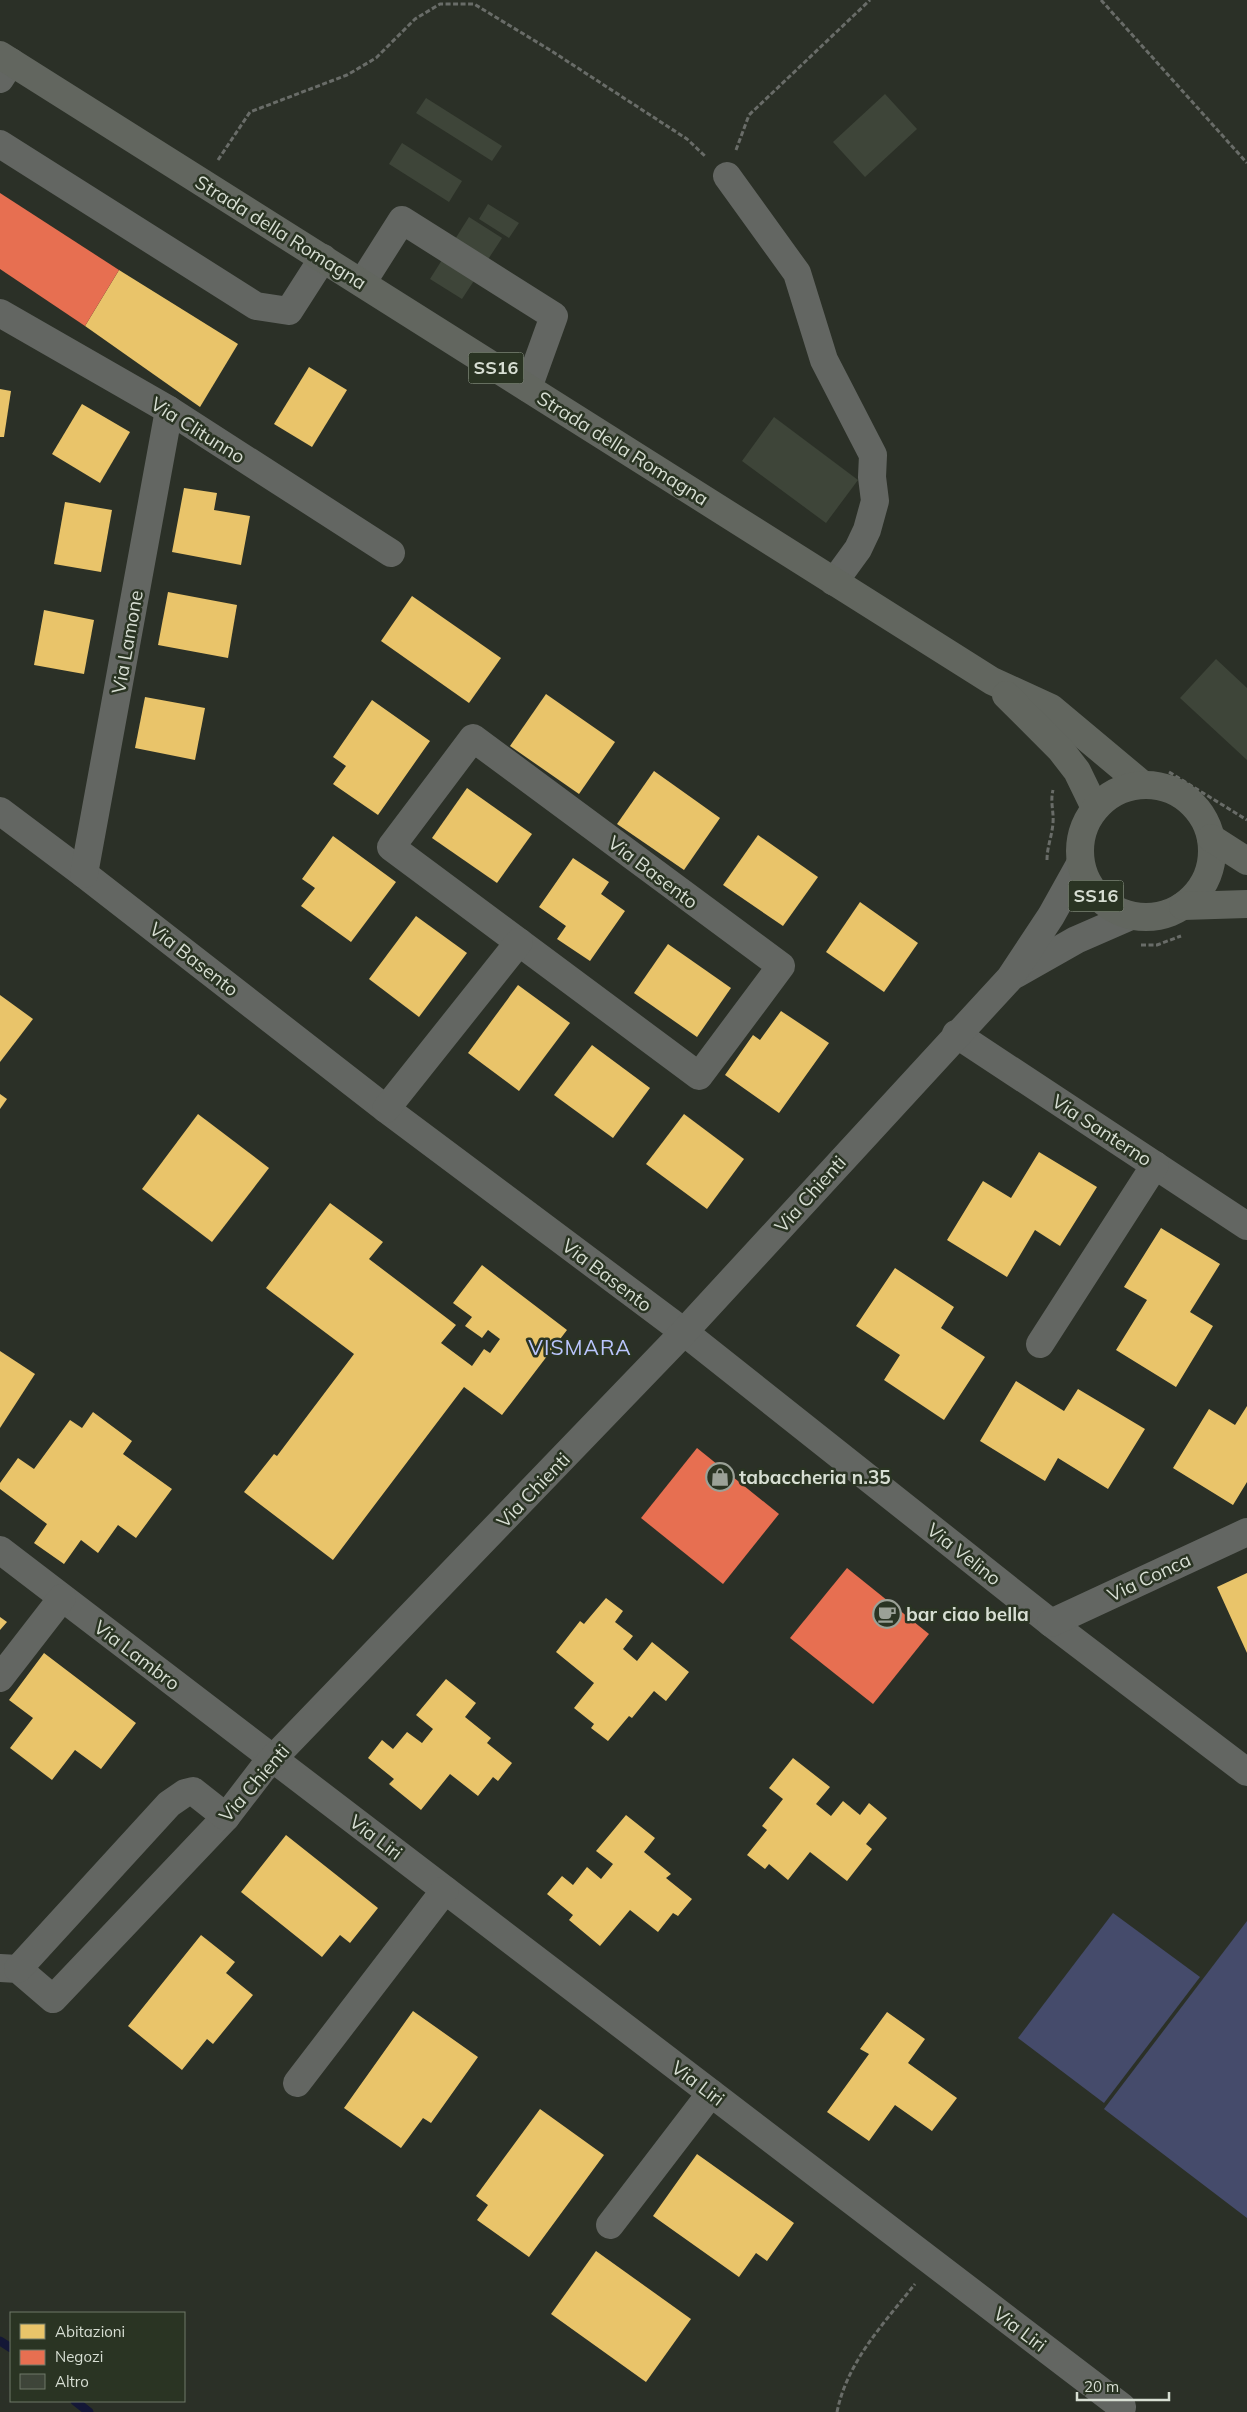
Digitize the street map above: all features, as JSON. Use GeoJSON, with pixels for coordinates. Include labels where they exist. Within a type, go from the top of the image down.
{"type":"FeatureCollection","features":[{"type":"Feature","properties":{"kind":"main road","name":"Strada della Romagna"},"geometry":{"type":"LineString","coordinates":[[4,65],[203,183],[992,681],[1051,708],[1143,785]]}},
{"type":"Feature","properties":{"kind":"main road","name":"Strada della Romagna"},"geometry":{"type":"LineString","coordinates":[[992,681],[1060,749],[1077,771],[1095,808]]}},
{"type":"Feature","properties":{"kind":"main road","name":"SS16"},"geometry":{"type":"LineString","coordinates":[[1143,785],[1161,787],[1179,794],[1194,805],[1204,821],[1211,838],[1212,858],[1207,876],[1197,892],[1183,906],[1167,914],[1149,917],[1130,916],[1113,909],[1098,897],[1087,882],[1080,864],[1080,844],[1084,825],[1095,808],[1109,796],[1125,788],[1143,785]]}},
{"type":"Feature","properties":{"kind":"main road"},"geometry":{"type":"LineString","coordinates":[[1211,838],[1247,861]]}},
{"type":"Feature","properties":{"kind":"main road","name":"SS16"},"geometry":{"type":"LineString","coordinates":[[1183,906],[1247,904]]}},
{"type":"Feature","properties":{"kind":"street"},"geometry":{"type":"LineString","coordinates":[[0,144],[256,306],[289,311],[323,258]]}},
{"type":"Feature","properties":{"kind":"street"},"geometry":{"type":"LineString","coordinates":[[727,176],[797,273],[824,360],[873,455],[872,478],[875,500],[867,530],[858,549],[834,582]]}},
{"type":"Feature","properties":{"kind":"street"},"geometry":{"type":"LineString","coordinates":[[362,283],[402,220],[554,316],[528,388]]}},
{"type":"Feature","properties":{"kind":"street","name":"Via Clitunno"},"geometry":{"type":"LineString","coordinates":[[0,313],[169,410],[390,553]]}},
{"type":"Feature","properties":{"kind":"street","name":"Via Lamone"},"geometry":{"type":"LineString","coordinates":[[84,874],[169,410]]}},
{"type":"Feature","properties":{"kind":"street","name":"Via Basento"},"geometry":{"type":"LineString","coordinates":[[473,738],[781,966],[700,1076],[519,942],[391,847],[473,738]]}},
{"type":"Feature","properties":{"kind":"street","name":"Via Basento"},"geometry":{"type":"LineString","coordinates":[[0,811],[386,1109],[684,1332]]}},
{"type":"Feature","properties":{"kind":"street","name":"Via Chienti"},"geometry":{"type":"LineString","coordinates":[[9,1969],[53,1999],[226,1817],[273,1759],[684,1332],[956,1034],[1010,978],[1051,916],[1080,864]]}},
{"type":"Feature","properties":{"kind":"street","name":"Via Chienti"},"geometry":{"type":"LineString","coordinates":[[1010,978],[1076,940],[1130,916]]}},
{"type":"Feature","properties":{"kind":"street"},"geometry":{"type":"LineString","coordinates":[[386,1109],[519,942]]}},
{"type":"Feature","properties":{"kind":"street","name":"Via Santerno"},"geometry":{"type":"LineString","coordinates":[[956,1034],[1247,1226]]}},
{"type":"Feature","properties":{"kind":"street"},"geometry":{"type":"LineString","coordinates":[[1040,1344],[1155,1165]]}},
{"type":"Feature","properties":{"kind":"street","name":"Via Velino"},"geometry":{"type":"LineString","coordinates":[[684,1332],[1051,1623],[1247,1772]]}},
{"type":"Feature","properties":{"kind":"street","name":"Via Conca"},"geometry":{"type":"LineString","coordinates":[[1051,1623],[1247,1532]]}},
{"type":"Feature","properties":{"kind":"street","name":"Via Lambro"},"geometry":{"type":"LineString","coordinates":[[0,1550],[273,1759]]}},
{"type":"Feature","properties":{"kind":"street"},"geometry":{"type":"LineString","coordinates":[[0,1678],[62,1598]]}},
{"type":"Feature","properties":{"kind":"street","name":"Via Liri"},"geometry":{"type":"LineString","coordinates":[[273,1759],[1122,2407]]}},
{"type":"Feature","properties":{"kind":"street"},"geometry":{"type":"LineString","coordinates":[[9,1969],[170,1804],[185,1793],[193,1792],[226,1817]]}},
{"type":"Feature","properties":{"kind":"street"},"geometry":{"type":"LineString","coordinates":[[297,2083],[445,1890]]}},
{"type":"Feature","properties":{"kind":"street"},"geometry":{"type":"LineString","coordinates":[[610,2225],[711,2093]]}},
{"type":"Feature","properties":{"kind":"path"},"geometry":{"type":"LineString","coordinates":[[203,183],[250,112],[347,75],[376,58],[415,19],[440,4],[474,4],[550,50],[687,139],[727,176],[749,115],[870,0]]}},
{"type":"Feature","properties":{"kind":"path"},"geometry":{"type":"LineString","coordinates":[[1101,0],[1247,163]]}},
{"type":"Feature","properties":{"kind":"path"},"geometry":{"type":"LineString","coordinates":[[1164,768],[1247,820]]}},
{"type":"Feature","properties":{"kind":"path"},"geometry":{"type":"LineString","coordinates":[[1047,863],[1047,847],[1053,822],[1050,800],[1054,786]]}},
{"type":"Feature","properties":{"kind":"path"},"geometry":{"type":"LineString","coordinates":[[1133,946],[1157,945],[1183,935]]}},
{"type":"Feature","properties":{"kind":"path"},"geometry":{"type":"LineString","coordinates":[[837,2412],[840,2399],[860,2354],[917,2282]]}},
{"type":"Feature","properties":{"kind":"shaded area"},"geometry":{"type":"Polygon","coordinates":[[[1113,1913],[1200,1977],[1104,2103],[1018,2038],[1113,1913]]]}},
{"type":"Feature","properties":{"kind":"shaded area"},"geometry":{"type":"Polygon","coordinates":[[[1247,1921],[1247,2218],[1104,2109],[1247,1921]]]}},
{"type":"Feature","properties":{"kind":"building: Abitazioni"},"geometry":{"type":"Polygon","coordinates":[[[119,270],[238,344],[200,407],[85,326],[119,270]]]}},
{"type":"Feature","properties":{"kind":"building: Abitazioni"},"geometry":{"type":"Polygon","coordinates":[[[309,367],[347,390],[312,447],[274,424],[309,367]]]}},
{"type":"Feature","properties":{"kind":"building: Abitazioni"},"geometry":{"type":"Polygon","coordinates":[[[0,389],[11,391],[4,437],[0,437],[0,389]]]}},
{"type":"Feature","properties":{"kind":"building: Abitazioni"},"geometry":{"type":"Polygon","coordinates":[[[82,404],[130,432],[100,483],[52,454],[82,404]]]}},
{"type":"Feature","properties":{"kind":"building: Abitazioni"},"geometry":{"type":"Polygon","coordinates":[[[184,488],[217,493],[214,510],[250,516],[241,565],[172,552],[184,488]]]}},
{"type":"Feature","properties":{"kind":"building: Abitazioni"},"geometry":{"type":"Polygon","coordinates":[[[65,502],[112,510],[101,572],[54,564],[65,502]]]}},
{"type":"Feature","properties":{"kind":"building: Abitazioni"},"geometry":{"type":"Polygon","coordinates":[[[168,592],[237,605],[228,658],[158,645],[168,592]]]}},
{"type":"Feature","properties":{"kind":"building: Abitazioni"},"geometry":{"type":"Polygon","coordinates":[[[412,596],[501,658],[469,703],[381,641],[412,596]]]}},
{"type":"Feature","properties":{"kind":"building: Abitazioni"},"geometry":{"type":"Polygon","coordinates":[[[44,610],[94,620],[84,674],[34,665],[44,610]]]}},
{"type":"Feature","properties":{"kind":"building: Abitazioni"},"geometry":{"type":"Polygon","coordinates":[[[546,694],[615,742],[579,794],[510,746],[546,694]]]}},
{"type":"Feature","properties":{"kind":"building: Abitazioni"},"geometry":{"type":"Polygon","coordinates":[[[145,697],[205,708],[195,760],[135,748],[145,697]]]}},
{"type":"Feature","properties":{"kind":"building: Abitazioni"},"geometry":{"type":"Polygon","coordinates":[[[372,700],[430,741],[378,815],[333,784],[346,766],[333,757],[372,700]]]}},
{"type":"Feature","properties":{"kind":"building: Abitazioni"},"geometry":{"type":"Polygon","coordinates":[[[654,771],[720,818],[684,870],[617,824],[654,771]]]}},
{"type":"Feature","properties":{"kind":"building: Abitazioni"},"geometry":{"type":"Polygon","coordinates":[[[467,788],[532,834],[497,883],[432,838],[467,788]]]}},
{"type":"Feature","properties":{"kind":"building: Abitazioni"},"geometry":{"type":"Polygon","coordinates":[[[758,835],[818,877],[783,926],[723,885],[758,835]]]}},
{"type":"Feature","properties":{"kind":"building: Abitazioni"},"geometry":{"type":"Polygon","coordinates":[[[333,836],[396,882],[351,942],[301,906],[315,888],[302,879],[333,836]]]}},
{"type":"Feature","properties":{"kind":"building: Abitazioni"},"geometry":{"type":"Polygon","coordinates":[[[573,858],[609,882],[601,894],[625,911],[590,961],[557,939],[566,926],[539,907],[573,858]]]}},
{"type":"Feature","properties":{"kind":"building: Abitazioni"},"geometry":{"type":"Polygon","coordinates":[[[860,902],[918,943],[884,992],[826,952],[860,902]]]}},
{"type":"Feature","properties":{"kind":"building: Abitazioni"},"geometry":{"type":"Polygon","coordinates":[[[416,916],[467,953],[419,1017],[369,979],[416,916]]]}},
{"type":"Feature","properties":{"kind":"building: Abitazioni"},"geometry":{"type":"Polygon","coordinates":[[[668,944],[731,988],[697,1037],[634,993],[668,944]]]}},
{"type":"Feature","properties":{"kind":"building: Abitazioni"},"geometry":{"type":"Polygon","coordinates":[[[518,985],[570,1023],[519,1091],[468,1053],[518,985]]]}},
{"type":"Feature","properties":{"kind":"building: Abitazioni"},"geometry":{"type":"Polygon","coordinates":[[[0,995],[33,1019],[0,1062],[0,995]]]}},
{"type":"Feature","properties":{"kind":"building: Abitazioni"},"geometry":{"type":"Polygon","coordinates":[[[781,1011],[829,1043],[779,1113],[725,1075],[753,1035],[760,1040],[781,1011]]]}},
{"type":"Feature","properties":{"kind":"building: Abitazioni"},"geometry":{"type":"Polygon","coordinates":[[[592,1045],[650,1088],[613,1138],[554,1095],[592,1045]]]}},
{"type":"Feature","properties":{"kind":"building: Abitazioni"},"geometry":{"type":"Polygon","coordinates":[[[0,1094],[7,1099],[0,1109],[0,1094]]]}},
{"type":"Feature","properties":{"kind":"building: Abitazioni"},"geometry":{"type":"Polygon","coordinates":[[[198,1114],[269,1168],[212,1242],[142,1189],[198,1114]]]}},
{"type":"Feature","properties":{"kind":"building: Abitazioni"},"geometry":{"type":"Polygon","coordinates":[[[684,1114],[744,1159],[707,1209],[646,1164],[684,1114]]]}},
{"type":"Feature","properties":{"kind":"building: Abitazioni"},"geometry":{"type":"Polygon","coordinates":[[[1039,1152],[1097,1187],[1060,1246],[1035,1230],[1007,1277],[947,1240],[983,1181],[1011,1198],[1039,1152]]]}},
{"type":"Feature","properties":{"kind":"building: Abitazioni"},"geometry":{"type":"Polygon","coordinates":[[[330,1203],[383,1242],[369,1259],[456,1325],[441,1343],[472,1366],[484,1349],[490,1353],[500,1339],[488,1330],[482,1338],[465,1326],[472,1317],[453,1303],[482,1265],[567,1330],[502,1415],[464,1387],[333,1560],[244,1492],[274,1454],[277,1456],[354,1354],[266,1288],[330,1203]]]}},
{"type":"Feature","properties":{"kind":"building: Abitazioni"},"geometry":{"type":"Polygon","coordinates":[[[1161,1228],[1220,1264],[1190,1312],[1213,1326],[1176,1387],[1116,1350],[1147,1300],[1124,1287],[1161,1228]]]}},
{"type":"Feature","properties":{"kind":"building: Abitazioni"},"geometry":{"type":"Polygon","coordinates":[[[895,1268],[954,1307],[941,1328],[985,1357],[944,1420],[884,1380],[900,1355],[856,1326],[895,1268]]]}},
{"type":"Feature","properties":{"kind":"building: Abitazioni"},"geometry":{"type":"Polygon","coordinates":[[[0,1351],[35,1374],[0,1428],[0,1351]]]}},
{"type":"Feature","properties":{"kind":"building: Abitazioni"},"geometry":{"type":"Polygon","coordinates":[[[1016,1381],[1064,1411],[1078,1389],[1145,1429],[1108,1489],[1058,1458],[1045,1481],[980,1441],[1016,1381]]]}},
{"type":"Feature","properties":{"kind":"building: Abitazioni"},"geometry":{"type":"Polygon","coordinates":[[[1247,1406],[1247,1482],[1233,1505],[1173,1468],[1209,1409],[1235,1425],[1247,1406]]]}},
{"type":"Feature","properties":{"kind":"building: Abitazioni"},"geometry":{"type":"Polygon","coordinates":[[[93,1412],[132,1441],[123,1454],[172,1489],[136,1538],[118,1525],[98,1553],[81,1540],[64,1564],[34,1543],[47,1524],[0,1489],[0,1483],[18,1458],[34,1469],[70,1420],[82,1428],[93,1412]]]}},
{"type":"Feature","properties":{"kind":"building: Abitazioni"},"geometry":{"type":"Polygon","coordinates":[[[1247,1573],[1247,1653],[1217,1587],[1247,1573]]]}},
{"type":"Feature","properties":{"kind":"building: Abitazioni"},"geometry":{"type":"Polygon","coordinates":[[[606,1598],[623,1611],[615,1622],[633,1636],[623,1649],[637,1661],[652,1642],[689,1672],[666,1701],[654,1691],[632,1718],[629,1716],[608,1741],[591,1728],[594,1724],[574,1708],[594,1683],[556,1652],[580,1621],[584,1624],[606,1598]]]}},
{"type":"Feature","properties":{"kind":"building: Abitazioni"},"geometry":{"type":"Polygon","coordinates":[[[0,1617],[7,1622],[0,1630],[0,1617]]]}},
{"type":"Feature","properties":{"kind":"building: Abitazioni"},"geometry":{"type":"Polygon","coordinates":[[[44,1653],[136,1723],[101,1769],[75,1750],[52,1780],[10,1748],[33,1718],[9,1700],[44,1653]]]}},
{"type":"Feature","properties":{"kind":"building: Abitazioni"},"geometry":{"type":"Polygon","coordinates":[[[446,1679],[476,1703],[465,1717],[491,1738],[487,1743],[512,1763],[498,1781],[493,1777],[478,1796],[450,1774],[421,1810],[389,1784],[394,1779],[368,1758],[382,1740],[393,1749],[407,1732],[422,1743],[433,1729],[416,1715],[446,1679]]]}},
{"type":"Feature","properties":{"kind":"building: Abitazioni"},"geometry":{"type":"Polygon","coordinates":[[[793,1758],[830,1787],[816,1804],[831,1816],[843,1801],[860,1815],[869,1803],[887,1818],[866,1844],[872,1849],[847,1881],[810,1852],[788,1880],[769,1864],[765,1869],[747,1855],[767,1830],[762,1826],[783,1799],[769,1788],[793,1758]]]}},
{"type":"Feature","properties":{"kind":"building: Abitazioni"},"geometry":{"type":"Polygon","coordinates":[[[626,1815],[655,1838],[644,1852],[671,1874],[666,1878],[692,1899],[678,1916],[673,1913],[658,1932],[630,1910],[600,1946],[569,1920],[573,1915],[547,1894],[562,1876],[573,1885],[587,1867],[601,1879],[613,1864],[596,1851],[626,1815]]]}},
{"type":"Feature","properties":{"kind":"building: Abitazioni"},"geometry":{"type":"Polygon","coordinates":[[[286,1835],[378,1908],[350,1943],[340,1935],[322,1957],[241,1892],[286,1835]]]}},
{"type":"Feature","properties":{"kind":"building: Abitazioni"},"geometry":{"type":"Polygon","coordinates":[[[201,1935],[235,1962],[226,1973],[253,1995],[213,2044],[207,2039],[182,2070],[128,2026],[201,1935]]]}},
{"type":"Feature","properties":{"kind":"building: Abitazioni"},"geometry":{"type":"Polygon","coordinates":[[[413,2011],[478,2057],[431,2123],[423,2118],[401,2148],[344,2108],[413,2011]]]}},
{"type":"Feature","properties":{"kind":"building: Abitazioni"},"geometry":{"type":"Polygon","coordinates":[[[887,2012],[925,2039],[908,2063],[957,2098],[932,2131],[895,2105],[869,2141],[827,2112],[869,2054],[860,2049],[887,2012]]]}},
{"type":"Feature","properties":{"kind":"building: Abitazioni"},"geometry":{"type":"Polygon","coordinates":[[[540,2109],[604,2155],[529,2257],[477,2220],[488,2205],[476,2196],[540,2109]]]}},
{"type":"Feature","properties":{"kind":"building: Abitazioni"},"geometry":{"type":"Polygon","coordinates":[[[697,2154],[794,2223],[767,2261],[756,2253],[739,2277],[653,2216],[697,2154]]]}},
{"type":"Feature","properties":{"kind":"building: Abitazioni"},"geometry":{"type":"Polygon","coordinates":[[[596,2251],[691,2319],[646,2382],[551,2314],[596,2251]]]}},
{"type":"Feature","properties":{"kind":"building: Negozi"},"geometry":{"type":"Polygon","coordinates":[[[0,193],[119,270],[85,326],[0,269],[0,193]]]}},
{"type":"Feature","properties":{"kind":"building: Negozi"},"geometry":{"type":"Polygon","coordinates":[[[697,1448],[779,1514],[723,1584],[641,1518],[697,1448]]]}},
{"type":"Feature","properties":{"kind":"building: Negozi"},"geometry":{"type":"Polygon","coordinates":[[[847,1568],[929,1634],[873,1704],[790,1638],[847,1568]]]}},
{"type":"Feature","properties":{"kind":"building: Altro"},"geometry":{"type":"Polygon","coordinates":[[[885,94],[917,129],[865,177],[833,142],[885,94]]]}},
{"type":"Feature","properties":{"kind":"building: Altro"},"geometry":{"type":"Polygon","coordinates":[[[426,98],[502,146],[492,161],[416,113],[426,98]]]}},
{"type":"Feature","properties":{"kind":"building: Altro"},"geometry":{"type":"Polygon","coordinates":[[[402,143],[462,181],[449,202],[389,164],[402,143]]]}},
{"type":"Feature","properties":{"kind":"building: Altro"},"geometry":{"type":"Polygon","coordinates":[[[488,204],[519,223],[509,238],[479,219],[488,204]]]}},
{"type":"Feature","properties":{"kind":"building: Altro"},"geometry":{"type":"Polygon","coordinates":[[[469,217],[502,238],[462,299],[430,279],[469,217]]]}},
{"type":"Feature","properties":{"kind":"building: Altro"},"geometry":{"type":"Polygon","coordinates":[[[774,417],[858,480],[826,523],[742,461],[774,417]]]}},
{"type":"Feature","properties":{"kind":"building: Altro"},"geometry":{"type":"Polygon","coordinates":[[[1216,659],[1247,688],[1247,760],[1180,698],[1216,659]]]}},
{"type":"Feature","properties":{"kind":"waterway"},"geometry":{"type":"LineString","coordinates":[[0,2341],[10,2347]]}},
{"type":"Feature","properties":{"kind":"waterway"},"geometry":{"type":"LineString","coordinates":[[76,2402],[89,2412]]}},
{"type":"Feature","properties":{"kind":"place","name":"tabaccheria n.35"},"geometry":{"type":"Point","coordinates":[720,1477]}},
{"type":"Feature","properties":{"kind":"place","name":"bar ciao bella"},"geometry":{"type":"Point","coordinates":[887,1614]}},
{"type":"Feature","properties":{"kind":"district","name":"VISMARA"},"geometry":{"type":"Point","coordinates":[580,1348]}}]}
